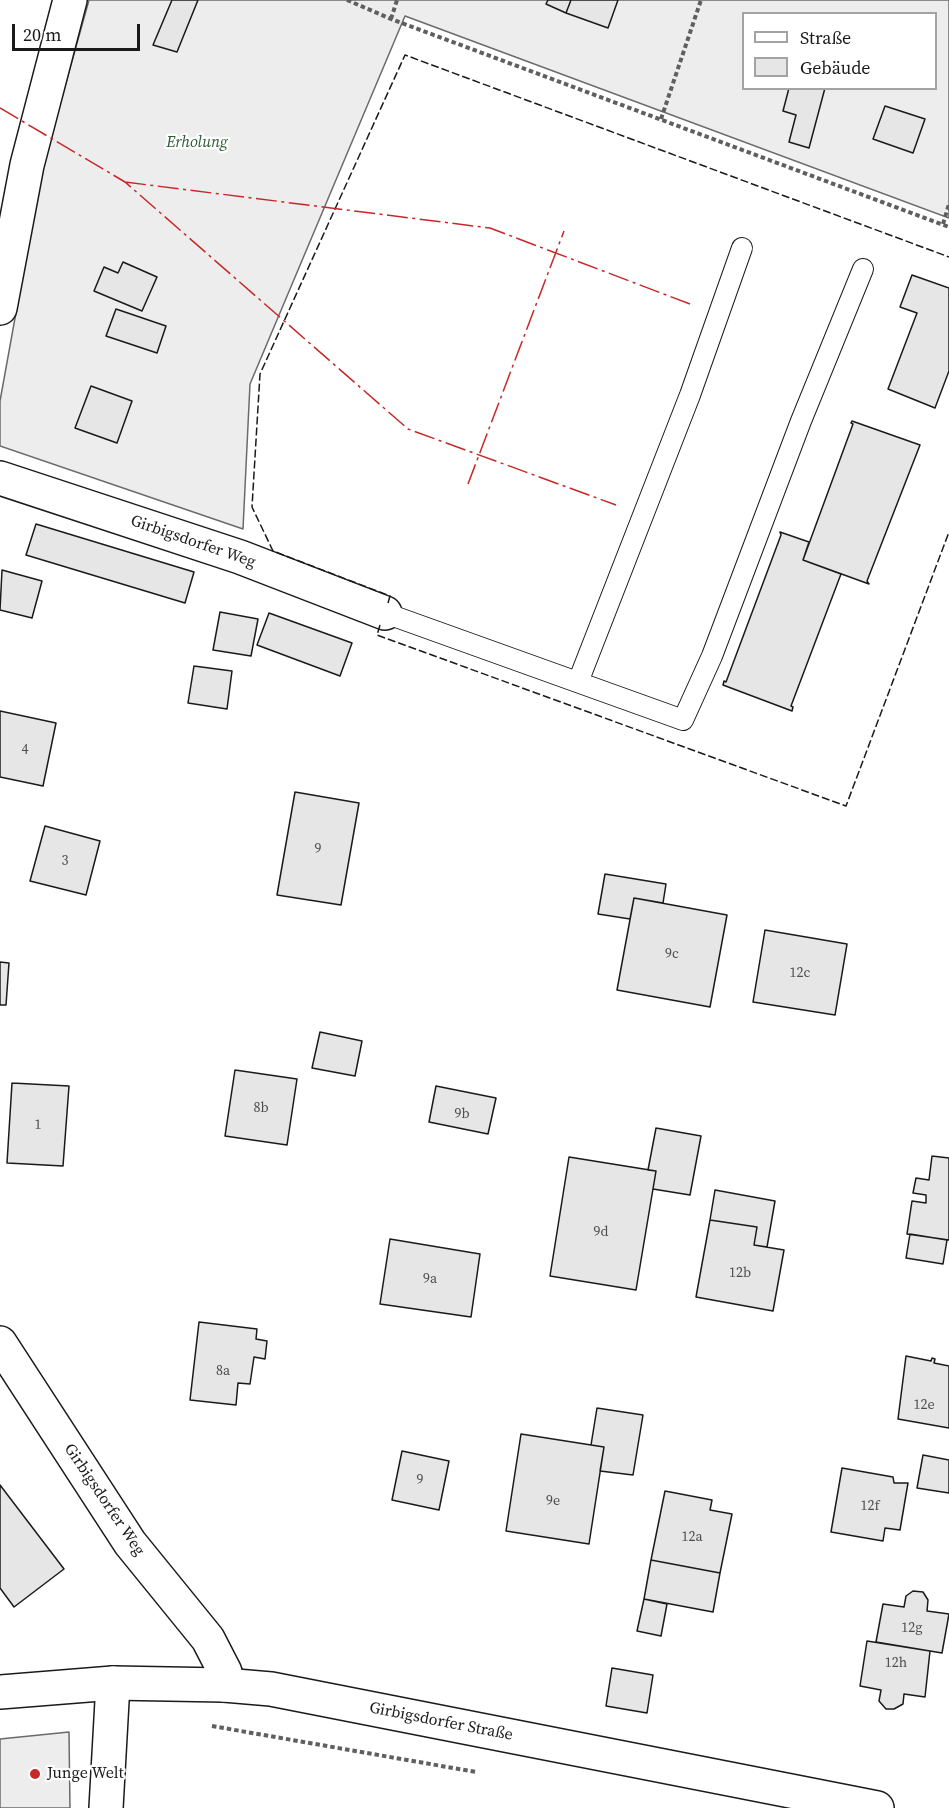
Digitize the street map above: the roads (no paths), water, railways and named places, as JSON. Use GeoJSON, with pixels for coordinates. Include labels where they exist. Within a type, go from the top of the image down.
{"type":"FeatureCollection","features":[{"type":"Feature","properties":{"kind":"street"},"geometry":{"type":"LineString","coordinates":[[0,308],[27,165],[70,0]]}},
{"type":"Feature","properties":{"kind":"street","name":"Girbigsdorfer Weg"},"geometry":{"type":"LineString","coordinates":[[0,478],[240,557],[385,613]]}},
{"type":"Feature","properties":{"kind":"street","name":"Girbigsdorfer Weg"},"geometry":{"type":"LineString","coordinates":[[0,1343],[130,1543],[208,1639],[225,1672],[224,1685]]}},
{"type":"Feature","properties":{"kind":"street"},"geometry":{"type":"LineString","coordinates":[[106,1808],[113,1683]]}},
{"type":"Feature","properties":{"kind":"street","name":"Girbigsdorfer Straße"},"geometry":{"type":"LineString","coordinates":[[0,1692],[113,1683],[224,1685],[271,1689],[877,1808]]}},
{"type":"Feature","properties":{"kind":"lane"},"geometry":{"type":"LineString","coordinates":[[578,682],[690,395],[742,248]]}},
{"type":"Feature","properties":{"kind":"lane"},"geometry":{"type":"LineString","coordinates":[[385,613],[683,720],[712,656],[801,421],[863,269]]}},
{"type":"Feature","properties":{"kind":"place","name":"Junge Welt"},"geometry":{"type":"Point","coordinates":[35,1774]}},
{"type":"Feature","properties":{"kind":"park label","name":"Erholung"},"geometry":{"type":"Point","coordinates":[197,143]}}]}
